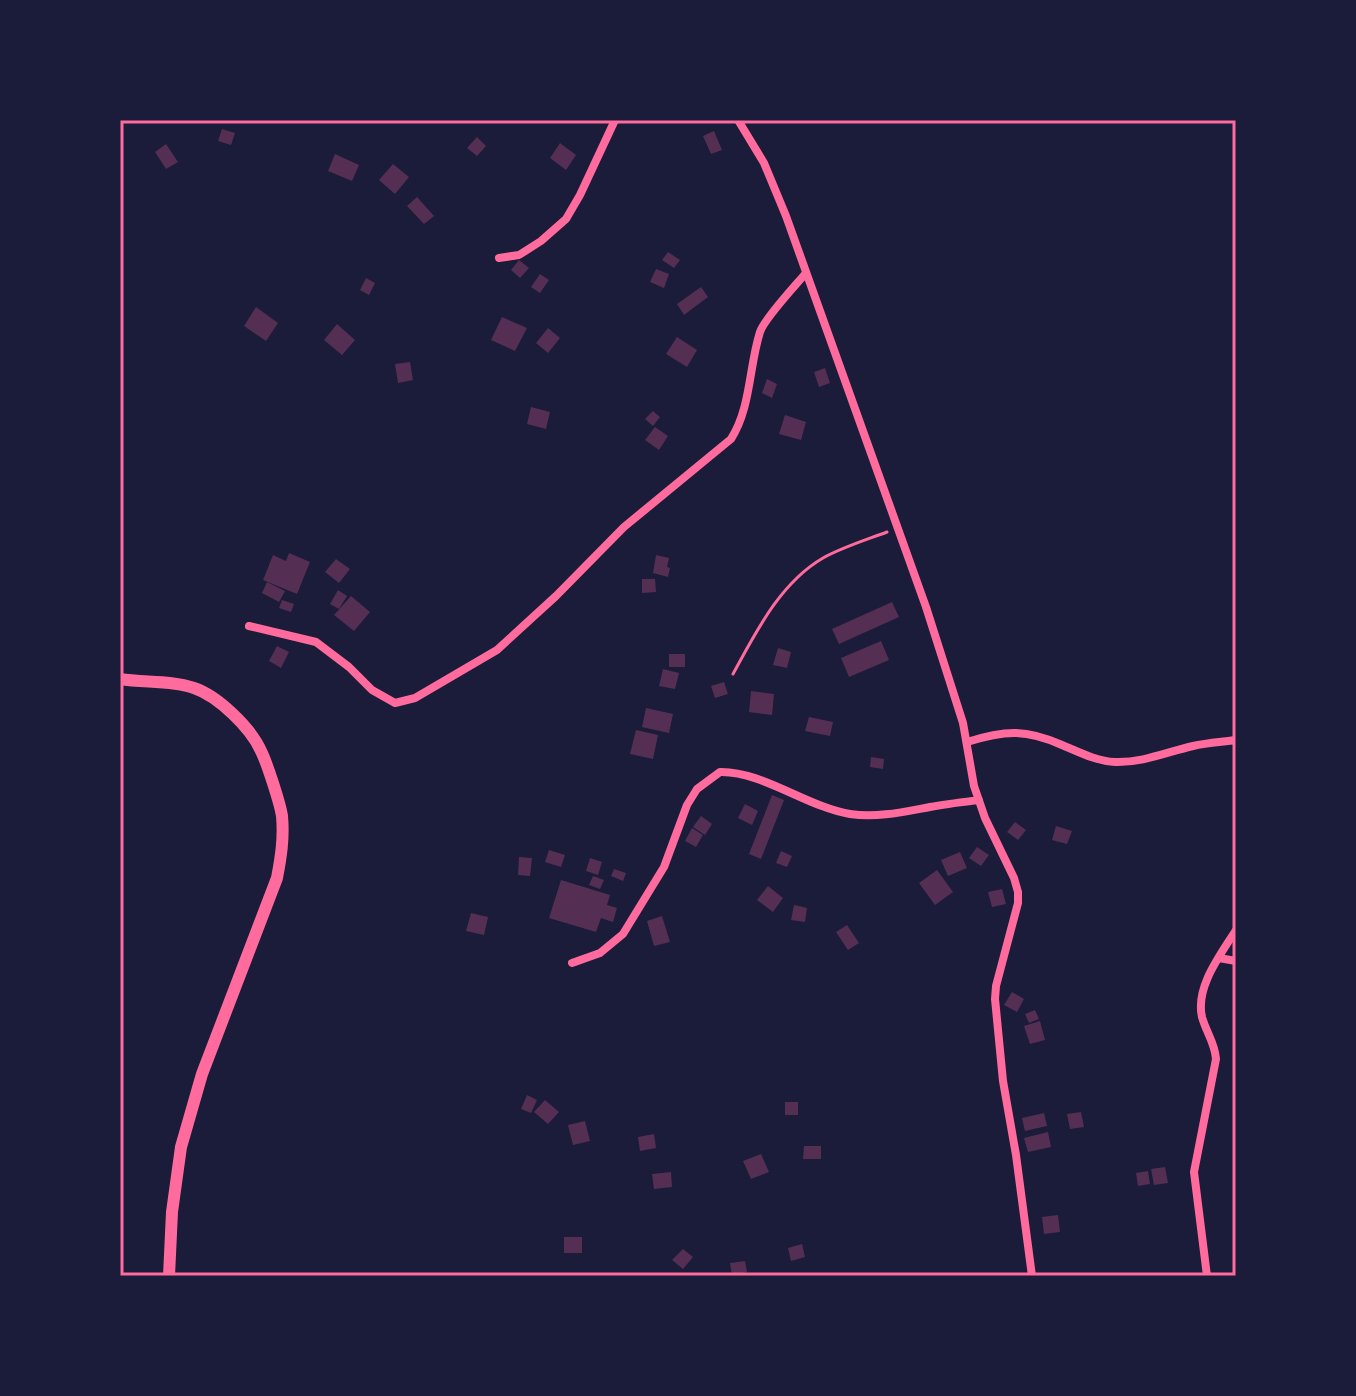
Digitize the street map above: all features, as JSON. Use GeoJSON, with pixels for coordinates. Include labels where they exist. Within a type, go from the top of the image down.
{"type":"FeatureCollection","features":[{"type":"Feature","properties":{"kind":"main road"},"geometry":{"type":"LineString","coordinates":[[120,679],[166,682],[195,688],[221,704],[246,729],[261,750],[281,814],[283,850],[277,878],[202,1074],[181,1147],[172,1212],[169,1276]]}},
{"type":"Feature","properties":{"kind":"street"},"geometry":{"type":"LineString","coordinates":[[499,258],[519,255],[566,219],[615,120]]}},
{"type":"Feature","properties":{"kind":"street"},"geometry":{"type":"LineString","coordinates":[[738,120],[764,163],[786,216],[926,607],[963,723],[974,786],[1018,892],[995,999],[1003,1081],[1032,1276]]}},
{"type":"Feature","properties":{"kind":"street"},"geometry":{"type":"LineString","coordinates":[[249,626],[316,642],[349,667],[372,690],[395,703],[415,698],[497,650],[624,527],[731,439],[738,429],[761,328],[806,273]]}},
{"type":"Feature","properties":{"kind":"street"},"geometry":{"type":"LineString","coordinates":[[967,742],[1005,732],[1024,733],[1112,762],[1137,761],[1195,746],[1236,740]]}},
{"type":"Feature","properties":{"kind":"street"},"geometry":{"type":"LineString","coordinates":[[572,963],[600,953],[623,934],[664,867],[687,805],[697,789],[720,772],[740,774],[849,814],[898,814],[979,800]]}},
{"type":"Feature","properties":{"kind":"street"},"geometry":{"type":"LineString","coordinates":[[1207,1276],[1194,1172],[1216,1059],[1215,1047],[1202,1019],[1200,1002],[1219,958],[1236,930]]}},
{"type":"Feature","properties":{"kind":"street"},"geometry":{"type":"LineString","coordinates":[[1219,958],[1236,961]]}},
{"type":"Feature","properties":{"kind":"path"},"geometry":{"type":"LineString","coordinates":[[733,674],[775,603],[800,574],[825,558],[898,528]]}},
{"type":"Feature","properties":{"kind":"building"},"geometry":{"type":"Polygon","coordinates":[[[222,129],[235,133],[231,145],[218,141],[222,129]]]}},
{"type":"Feature","properties":{"kind":"building"},"geometry":{"type":"Polygon","coordinates":[[[714,131],[722,150],[711,154],[703,136],[714,131]]]}},
{"type":"Feature","properties":{"kind":"building"},"geometry":{"type":"Polygon","coordinates":[[[477,137],[486,146],[477,156],[467,148],[477,137]]]}},
{"type":"Feature","properties":{"kind":"building"},"geometry":{"type":"Polygon","coordinates":[[[560,143],[576,155],[566,170],[550,158],[560,143]]]}},
{"type":"Feature","properties":{"kind":"building"},"geometry":{"type":"Polygon","coordinates":[[[166,144],[178,162],[166,169],[155,152],[166,144]]]}},
{"type":"Feature","properties":{"kind":"building"},"geometry":{"type":"Polygon","coordinates":[[[335,154],[359,165],[352,181],[328,171],[335,154]]]}},
{"type":"Feature","properties":{"kind":"building"},"geometry":{"type":"Polygon","coordinates":[[[393,164],[409,177],[395,194],[379,180],[393,164]]]}},
{"type":"Feature","properties":{"kind":"building"},"geometry":{"type":"Polygon","coordinates":[[[417,197],[434,216],[424,224],[407,206],[417,197]]]}},
{"type":"Feature","properties":{"kind":"building"},"geometry":{"type":"Polygon","coordinates":[[[668,252],[680,260],[674,268],[662,260],[668,252]]]}},
{"type":"Feature","properties":{"kind":"building"},"geometry":{"type":"Polygon","coordinates":[[[519,260],[529,268],[520,278],[511,270],[519,260]]]}},
{"type":"Feature","properties":{"kind":"building"},"geometry":{"type":"Polygon","coordinates":[[[656,269],[669,274],[664,288],[650,282],[656,269]]]}},
{"type":"Feature","properties":{"kind":"building"},"geometry":{"type":"Polygon","coordinates":[[[540,274],[549,280],[540,293],[531,287],[540,274]]]}},
{"type":"Feature","properties":{"kind":"building"},"geometry":{"type":"Polygon","coordinates":[[[366,278],[375,283],[369,295],[360,290],[366,278]]]}},
{"type":"Feature","properties":{"kind":"building"},"geometry":{"type":"Polygon","coordinates":[[[701,287],[708,297],[684,315],[677,304],[701,287]]]}},
{"type":"Feature","properties":{"kind":"building"},"geometry":{"type":"Polygon","coordinates":[[[256,307],[278,323],[266,341],[244,326],[256,307]]]}},
{"type":"Feature","properties":{"kind":"building"},"geometry":{"type":"Polygon","coordinates":[[[502,317],[527,328],[515,351],[491,340],[502,317]]]}},
{"type":"Feature","properties":{"kind":"building"},"geometry":{"type":"Polygon","coordinates":[[[337,324],[355,340],[342,355],[324,340],[337,324]]]}},
{"type":"Feature","properties":{"kind":"building"},"geometry":{"type":"Polygon","coordinates":[[[548,328],[560,338],[548,353],[536,343],[548,328]]]}},
{"type":"Feature","properties":{"kind":"building"},"geometry":{"type":"Polygon","coordinates":[[[677,337],[697,350],[687,367],[666,354],[677,337]]]}},
{"type":"Feature","properties":{"kind":"building"},"geometry":{"type":"Polygon","coordinates":[[[410,362],[413,380],[398,383],[395,364],[410,362]]]}},
{"type":"Feature","properties":{"kind":"building"},"geometry":{"type":"Polygon","coordinates":[[[825,368],[830,383],[819,387],[814,372],[825,368]]]}},
{"type":"Feature","properties":{"kind":"building"},"geometry":{"type":"Polygon","coordinates":[[[767,379],[777,384],[772,398],[762,393],[767,379]]]}},
{"type":"Feature","properties":{"kind":"building"},"geometry":{"type":"Polygon","coordinates":[[[531,407],[550,412],[546,429],[527,424],[531,407]]]}},
{"type":"Feature","properties":{"kind":"building"},"geometry":{"type":"Polygon","coordinates":[[[653,411],[660,417],[653,426],[645,419],[653,411]]]}},
{"type":"Feature","properties":{"kind":"building"},"geometry":{"type":"Polygon","coordinates":[[[785,415],[806,422],[801,440],[779,434],[785,415]]]}},
{"type":"Feature","properties":{"kind":"building"},"geometry":{"type":"Polygon","coordinates":[[[655,427],[668,436],[659,450],[645,440],[655,427]]]}},
{"type":"Feature","properties":{"kind":"building"},"geometry":{"type":"Polygon","coordinates":[[[289,553],[310,562],[297,594],[263,580],[273,555],[286,561],[289,553]]]}},
{"type":"Feature","properties":{"kind":"building"},"geometry":{"type":"Polygon","coordinates":[[[656,555],[669,558],[668,577],[653,573],[656,555]]]}},
{"type":"Feature","properties":{"kind":"building"},"geometry":{"type":"Polygon","coordinates":[[[336,559],[350,569],[339,583],[325,572],[336,559]]]}},
{"type":"Feature","properties":{"kind":"building"},"geometry":{"type":"Polygon","coordinates":[[[642,579],[655,579],[656,592],[642,593],[642,579]]]}},
{"type":"Feature","properties":{"kind":"building"},"geometry":{"type":"Polygon","coordinates":[[[267,582],[285,591],[279,602],[262,593],[267,582]]]}},
{"type":"Feature","properties":{"kind":"building"},"geometry":{"type":"Polygon","coordinates":[[[338,590],[347,596],[339,609],[330,604],[338,590]]]}},
{"type":"Feature","properties":{"kind":"building"},"geometry":{"type":"Polygon","coordinates":[[[351,596],[370,612],[354,631],[334,615],[351,596]]]}},
{"type":"Feature","properties":{"kind":"building"},"geometry":{"type":"Polygon","coordinates":[[[282,600],[294,604],[291,612],[279,608],[282,600]]]}},
{"type":"Feature","properties":{"kind":"building"},"geometry":{"type":"Polygon","coordinates":[[[892,602],[899,617],[839,644],[832,629],[892,602]]]}},
{"type":"Feature","properties":{"kind":"building"},"geometry":{"type":"Polygon","coordinates":[[[881,641],[889,660],[849,677],[841,658],[881,641]]]}},
{"type":"Feature","properties":{"kind":"building"},"geometry":{"type":"Polygon","coordinates":[[[277,646],[289,652],[281,668],[269,661],[277,646]]]}},
{"type":"Feature","properties":{"kind":"building"},"geometry":{"type":"Polygon","coordinates":[[[778,648],[791,652],[787,668],[773,665],[778,648]]]}},
{"type":"Feature","properties":{"kind":"building"},"geometry":{"type":"Polygon","coordinates":[[[669,654],[685,654],[685,667],[669,667],[669,654]]]}},
{"type":"Feature","properties":{"kind":"building"},"geometry":{"type":"Polygon","coordinates":[[[663,669],[679,673],[675,689],[659,686],[663,669]]]}},
{"type":"Feature","properties":{"kind":"building"},"geometry":{"type":"Polygon","coordinates":[[[724,682],[728,694],[715,698],[711,686],[724,682]]]}},
{"type":"Feature","properties":{"kind":"building"},"geometry":{"type":"Polygon","coordinates":[[[751,691],[774,694],[772,715],[749,712],[751,691]]]}},
{"type":"Feature","properties":{"kind":"building"},"geometry":{"type":"Polygon","coordinates":[[[646,708],[673,714],[669,733],[642,727],[646,708]]]}},
{"type":"Feature","properties":{"kind":"building"},"geometry":{"type":"Polygon","coordinates":[[[809,717],[833,722],[830,736],[805,731],[809,717]]]}},
{"type":"Feature","properties":{"kind":"building"},"geometry":{"type":"Polygon","coordinates":[[[636,730],[658,735],[653,759],[630,754],[636,730]]]}},
{"type":"Feature","properties":{"kind":"building"},"geometry":{"type":"Polygon","coordinates":[[[871,757],[884,759],[883,769],[870,767],[871,757]]]}},
{"type":"Feature","properties":{"kind":"building"},"geometry":{"type":"Polygon","coordinates":[[[772,795],[784,800],[761,859],[749,854],[772,795]]]}},
{"type":"Feature","properties":{"kind":"building"},"geometry":{"type":"Polygon","coordinates":[[[745,804],[758,811],[752,825],[738,818],[745,804]]]}},
{"type":"Feature","properties":{"kind":"building"},"geometry":{"type":"Polygon","coordinates":[[[701,816],[712,824],[705,835],[693,827],[701,816]]]}},
{"type":"Feature","properties":{"kind":"building"},"geometry":{"type":"Polygon","coordinates":[[[1015,822],[1026,830],[1018,840],[1007,832],[1015,822]]]}},
{"type":"Feature","properties":{"kind":"building"},"geometry":{"type":"Polygon","coordinates":[[[1056,826],[1072,831],[1067,844],[1052,840],[1056,826]]]}},
{"type":"Feature","properties":{"kind":"building"},"geometry":{"type":"Polygon","coordinates":[[[692,828],[703,835],[696,847],[685,841],[692,828]]]}},
{"type":"Feature","properties":{"kind":"building"},"geometry":{"type":"Polygon","coordinates":[[[977,847],[989,855],[981,866],[969,858],[977,847]]]}},
{"type":"Feature","properties":{"kind":"building"},"geometry":{"type":"Polygon","coordinates":[[[549,850],[565,855],[561,867],[545,862],[549,850]]]}},
{"type":"Feature","properties":{"kind":"building"},"geometry":{"type":"Polygon","coordinates":[[[781,851],[792,856],[787,867],[776,863],[781,851]]]}},
{"type":"Feature","properties":{"kind":"building"},"geometry":{"type":"Polygon","coordinates":[[[960,852],[967,868],[948,876],[941,860],[960,852]]]}},
{"type":"Feature","properties":{"kind":"building"},"geometry":{"type":"Polygon","coordinates":[[[519,857],[532,858],[530,876],[518,875],[519,857]]]}},
{"type":"Feature","properties":{"kind":"building"},"geometry":{"type":"Polygon","coordinates":[[[590,858],[602,862],[598,875],[586,871],[590,858]]]}},
{"type":"Feature","properties":{"kind":"building"},"geometry":{"type":"Polygon","coordinates":[[[614,869],[626,873],[623,881],[611,876],[614,869]]]}},
{"type":"Feature","properties":{"kind":"building"},"geometry":{"type":"Polygon","coordinates":[[[937,870],[953,892],[935,905],[919,883],[937,870]]]}},
{"type":"Feature","properties":{"kind":"building"},"geometry":{"type":"Polygon","coordinates":[[[593,876],[604,880],[600,889],[589,885],[593,876]]]}},
{"type":"Feature","properties":{"kind":"building"},"geometry":{"type":"Polygon","coordinates":[[[561,880],[610,895],[607,905],[617,908],[613,922],[601,918],[596,932],[549,918],[561,880]]]}},
{"type":"Feature","properties":{"kind":"building"},"geometry":{"type":"Polygon","coordinates":[[[768,886],[783,898],[773,912],[757,900],[768,886]]]}},
{"type":"Feature","properties":{"kind":"building"},"geometry":{"type":"Polygon","coordinates":[[[1002,889],[1006,904],[992,907],[988,892],[1002,889]]]}},
{"type":"Feature","properties":{"kind":"building"},"geometry":{"type":"Polygon","coordinates":[[[794,905],[807,908],[805,922],[791,920],[794,905]]]}},
{"type":"Feature","properties":{"kind":"building"},"geometry":{"type":"Polygon","coordinates":[[[471,913],[488,917],[484,935],[466,931],[471,913]]]}},
{"type":"Feature","properties":{"kind":"building"},"geometry":{"type":"Polygon","coordinates":[[[662,916],[670,942],[654,946],[647,921],[662,916]]]}},
{"type":"Feature","properties":{"kind":"building"},"geometry":{"type":"Polygon","coordinates":[[[847,925],[859,943],[848,950],[836,932],[847,925]]]}},
{"type":"Feature","properties":{"kind":"building"},"geometry":{"type":"Polygon","coordinates":[[[1012,992],[1024,999],[1017,1012],[1004,1005],[1012,992]]]}},
{"type":"Feature","properties":{"kind":"building"},"geometry":{"type":"Polygon","coordinates":[[[1035,1010],[1039,1019],[1029,1023],[1025,1014],[1035,1010]]]}},
{"type":"Feature","properties":{"kind":"building"},"geometry":{"type":"Polygon","coordinates":[[[1040,1021],[1045,1040],[1030,1044],[1024,1026],[1040,1021]]]}},
{"type":"Feature","properties":{"kind":"building"},"geometry":{"type":"Polygon","coordinates":[[[527,1095],[537,1100],[531,1113],[521,1109],[527,1095]]]}},
{"type":"Feature","properties":{"kind":"building"},"geometry":{"type":"Polygon","coordinates":[[[545,1100],[559,1112],[548,1124],[534,1112],[545,1100]]]}},
{"type":"Feature","properties":{"kind":"building"},"geometry":{"type":"Polygon","coordinates":[[[785,1102],[798,1102],[798,1115],[785,1115],[785,1102]]]}},
{"type":"Feature","properties":{"kind":"building"},"geometry":{"type":"Polygon","coordinates":[[[1081,1112],[1084,1127],[1070,1129],[1067,1114],[1081,1112]]]}},
{"type":"Feature","properties":{"kind":"building"},"geometry":{"type":"Polygon","coordinates":[[[1044,1113],[1047,1126],[1025,1131],[1022,1118],[1044,1113]]]}},
{"type":"Feature","properties":{"kind":"building"},"geometry":{"type":"Polygon","coordinates":[[[585,1121],[590,1141],[573,1145],[568,1125],[585,1121]]]}},
{"type":"Feature","properties":{"kind":"building"},"geometry":{"type":"Polygon","coordinates":[[[1048,1132],[1051,1147],[1028,1152],[1024,1138],[1048,1132]]]}},
{"type":"Feature","properties":{"kind":"building"},"geometry":{"type":"Polygon","coordinates":[[[654,1134],[656,1148],[640,1151],[638,1137],[654,1134]]]}},
{"type":"Feature","properties":{"kind":"building"},"geometry":{"type":"Polygon","coordinates":[[[804,1146],[821,1146],[821,1159],[803,1159],[804,1146]]]}},
{"type":"Feature","properties":{"kind":"building"},"geometry":{"type":"Polygon","coordinates":[[[761,1154],[769,1172],[751,1179],[743,1161],[761,1154]]]}},
{"type":"Feature","properties":{"kind":"building"},"geometry":{"type":"Polygon","coordinates":[[[1165,1167],[1168,1183],[1154,1185],[1151,1169],[1165,1167]]]}},
{"type":"Feature","properties":{"kind":"building"},"geometry":{"type":"Polygon","coordinates":[[[1148,1171],[1150,1184],[1138,1186],[1136,1173],[1148,1171]]]}},
{"type":"Feature","properties":{"kind":"building"},"geometry":{"type":"Polygon","coordinates":[[[671,1172],[672,1187],[654,1189],[652,1174],[671,1172]]]}},
{"type":"Feature","properties":{"kind":"building"},"geometry":{"type":"Polygon","coordinates":[[[1058,1215],[1060,1232],[1044,1234],[1042,1217],[1058,1215]]]}},
{"type":"Feature","properties":{"kind":"building"},"geometry":{"type":"Polygon","coordinates":[[[564,1237],[582,1237],[582,1253],[564,1253],[564,1237]]]}},
{"type":"Feature","properties":{"kind":"building"},"geometry":{"type":"Polygon","coordinates":[[[802,1244],[805,1257],[791,1261],[788,1248],[802,1244]]]}},
{"type":"Feature","properties":{"kind":"building"},"geometry":{"type":"Polygon","coordinates":[[[683,1249],[693,1257],[683,1269],[672,1260],[683,1249]]]}},
{"type":"Feature","properties":{"kind":"building"},"geometry":{"type":"Polygon","coordinates":[[[745,1261],[747,1272],[743,1276],[732,1276],[730,1263],[745,1261]]]}}]}
